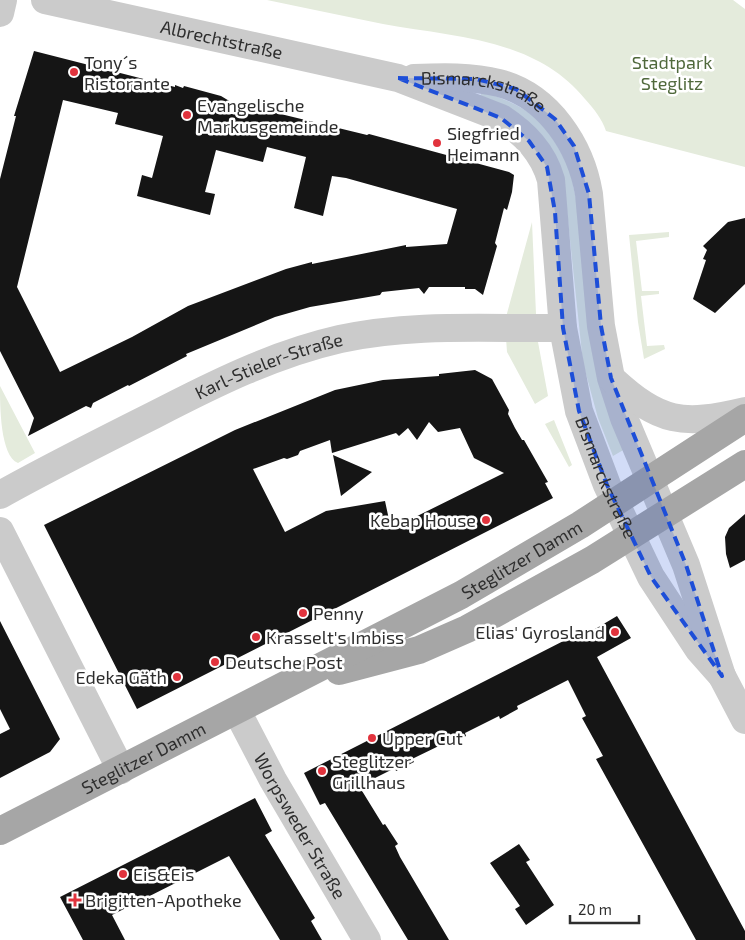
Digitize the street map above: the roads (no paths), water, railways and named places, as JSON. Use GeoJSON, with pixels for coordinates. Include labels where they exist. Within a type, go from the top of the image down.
{"type":"FeatureCollection","features":[{"type":"Feature","properties":{"kind":"main road","name":"Steglitzer Damm"},"geometry":{"type":"LineString","coordinates":[[0,831],[461,594],[615,503],[745,418]]}},
{"type":"Feature","properties":{"kind":"main road","name":"Steglitzer Damm"},"geometry":{"type":"LineString","coordinates":[[287,685],[419,650],[459,633],[547,586],[632,536],[745,464]]}},
{"type":"Feature","properties":{"kind":"street"},"geometry":{"type":"LineString","coordinates":[[0,13],[3,0]]}},
{"type":"Feature","properties":{"kind":"street","name":"Albrechtstraße"},"geometry":{"type":"LineString","coordinates":[[45,0],[398,78]]}},
{"type":"Feature","properties":{"kind":"street","name":"Bismarckstraße"},"geometry":{"type":"LineString","coordinates":[[398,78],[501,118],[516,128],[540,155],[550,180],[555,212],[563,328],[579,411],[615,503],[651,577],[699,650],[722,676]]}},
{"type":"Feature","properties":{"kind":"street","name":"Bismarckstraße"},"geometry":{"type":"LineString","coordinates":[[398,78],[476,79],[500,83],[516,89],[536,102],[555,119],[570,139],[586,178],[601,326],[611,378],[624,418],[686,565],[722,676],[745,720]]}},
{"type":"Feature","properties":{"kind":"street","name":"Karl-Stieler-Straße"},"geometry":{"type":"LineString","coordinates":[[0,496],[41,472],[210,386],[262,363],[297,352],[340,340],[420,328],[563,328]]}},
{"type":"Feature","properties":{"kind":"street"},"geometry":{"type":"LineString","coordinates":[[611,378],[641,404],[669,416],[687,419],[745,411]]}},
{"type":"Feature","properties":{"kind":"street"},"geometry":{"type":"LineString","coordinates":[[0,531],[121,770]]}},
{"type":"Feature","properties":{"kind":"street","name":"Worpsweder Straße"},"geometry":{"type":"LineString","coordinates":[[237,710],[274,780],[367,940]]}},
{"type":"Feature","properties":{"kind":"place","name":"Tony´s Ristorante"},"geometry":{"type":"Point","coordinates":[74,72]}},
{"type":"Feature","properties":{"kind":"place","name":"Evangelische Markusgemeinde"},"geometry":{"type":"Point","coordinates":[187,115]}},
{"type":"Feature","properties":{"kind":"place","name":"Siegfried Heimann"},"geometry":{"type":"Point","coordinates":[437,143]}},
{"type":"Feature","properties":{"kind":"place","name":"Kebap House"},"geometry":{"type":"Point","coordinates":[486,520]}},
{"type":"Feature","properties":{"kind":"place","name":"Penny"},"geometry":{"type":"Point","coordinates":[303,613]}},
{"type":"Feature","properties":{"kind":"place","name":"Elias' Gyrosland"},"geometry":{"type":"Point","coordinates":[615,632]}},
{"type":"Feature","properties":{"kind":"place","name":"Krasselt's Imbiss"},"geometry":{"type":"Point","coordinates":[256,637]}},
{"type":"Feature","properties":{"kind":"place","name":"Deutsche Post"},"geometry":{"type":"Point","coordinates":[215,662]}},
{"type":"Feature","properties":{"kind":"place","name":"Edeka Gäth"},"geometry":{"type":"Point","coordinates":[177,677]}},
{"type":"Feature","properties":{"kind":"place","name":"Upper Cut"},"geometry":{"type":"Point","coordinates":[372,738]}},
{"type":"Feature","properties":{"kind":"place","name":"Steglitzer Grillhaus"},"geometry":{"type":"Point","coordinates":[322,771]}},
{"type":"Feature","properties":{"kind":"place","name":"Eis&Eis"},"geometry":{"type":"Point","coordinates":[123,874]}},
{"type":"Feature","properties":{"kind":"place","name":"Brigitten-Apotheke"},"geometry":{"type":"Point","coordinates":[75,900]}},
{"type":"Feature","properties":{"kind":"park label","name":"Stadtpark Steglitz"},"geometry":{"type":"Point","coordinates":[672,72]}}]}
